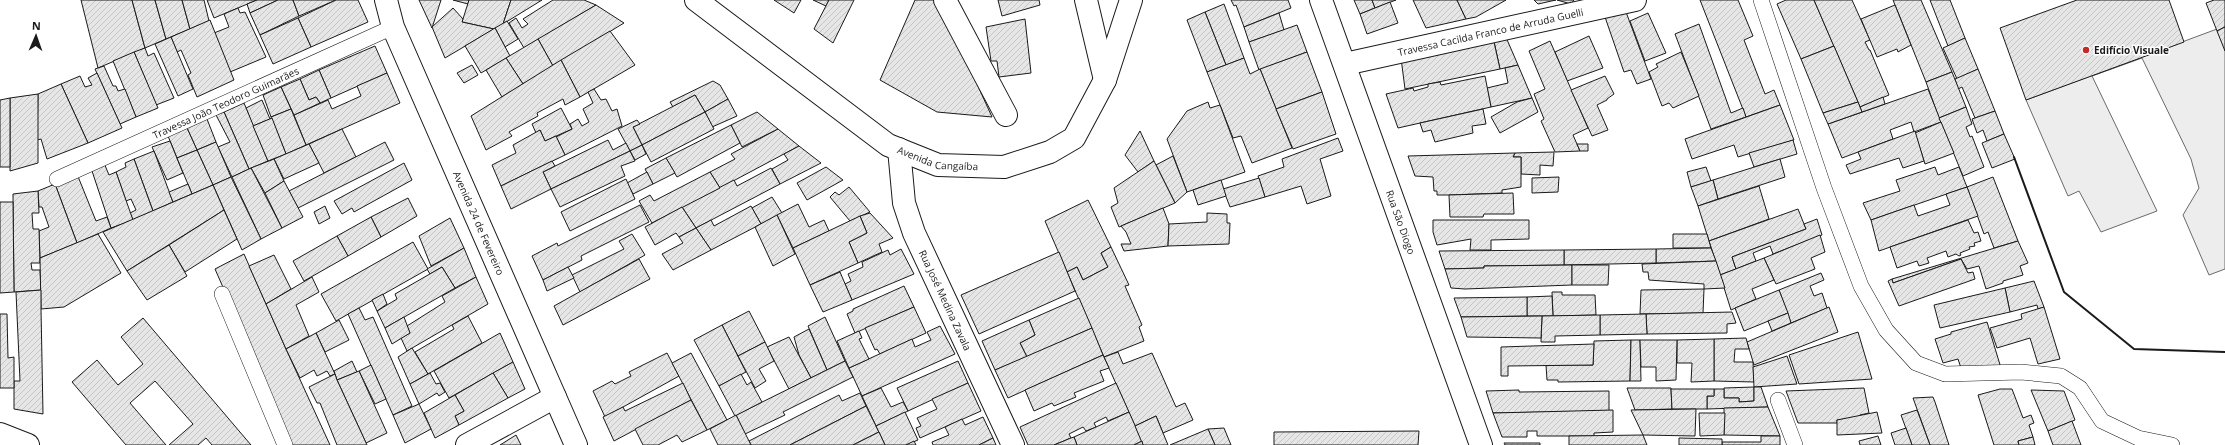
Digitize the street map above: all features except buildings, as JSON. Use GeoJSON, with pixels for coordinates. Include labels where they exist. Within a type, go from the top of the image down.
{"type":"FeatureCollection","features":[{"type":"Feature","properties":{"kind":"street","name":"Avenida 24 de Fevereiro"},"geometry":{"type":"LineString","coordinates":[[386,0],[394,27],[576,445]]}},
{"type":"Feature","properties":{"kind":"street","name":"Avenida Cangaíba"},"geometry":{"type":"LineString","coordinates":[[696,0],[888,145],[938,165],[1004,167],[1027,161],[1050,152],[1074,138],[1105,80],[1131,0]]}},
{"type":"Feature","properties":{"kind":"street"},"geometry":{"type":"LineString","coordinates":[[945,0],[1006,115]]}},
{"type":"Feature","properties":{"kind":"street"},"geometry":{"type":"LineString","coordinates":[[1086,0],[1105,80]]}},
{"type":"Feature","properties":{"kind":"street","name":"Rua São Diogo"},"geometry":{"type":"LineString","coordinates":[[1321,0],[1481,445]]}},
{"type":"Feature","properties":{"kind":"street","name":"Travessa Cacilda Franco de Arruda Guelli"},"geometry":{"type":"LineString","coordinates":[[1345,64],[1635,0]]}},
{"type":"Feature","properties":{"kind":"street","name":"Rua José Medina Zavala"},"geometry":{"type":"LineString","coordinates":[[899,149],[904,202],[914,233],[1013,445]]}},
{"type":"Feature","properties":{"kind":"street"},"geometry":{"type":"LineString","coordinates":[[467,445],[555,398]]}},
{"type":"Feature","properties":{"kind":"street"},"geometry":{"type":"LineString","coordinates":[[0,434],[28,445]]}},
{"type":"Feature","properties":{"kind":"lane"},"geometry":{"type":"LineString","coordinates":[[1761,0],[1824,188],[1861,286],[1886,330],[1916,363],[1945,374],[2021,372],[2061,376],[2080,388],[2102,421],[2138,438],[2172,445]]}},
{"type":"Feature","properties":{"kind":"lane","name":"Travessa João Teodoro Guimarães"},"geometry":{"type":"LineString","coordinates":[[57,179],[394,27]]}},
{"type":"Feature","properties":{"kind":"lane"},"geometry":{"type":"LineString","coordinates":[[222,294],[285,445]]}},
{"type":"Feature","properties":{"kind":"lane"},"geometry":{"type":"LineString","coordinates":[[1778,400],[1795,445]]}},
{"type":"Feature","properties":{"kind":"shaded area"},"geometry":{"type":"Polygon","coordinates":[[[2217,29],[2225,50],[2225,269],[2209,275],[2183,215],[2199,188],[2191,159],[2142,58],[2092,76],[2157,211],[2101,232],[2079,191],[2068,196],[2026,100],[2217,29]]]}},
{"type":"Feature","properties":{"kind":"wall"},"geometry":{"type":"LineString","coordinates":[[2014,157],[2064,292],[2134,349],[2225,352]]}},
{"type":"Feature","properties":{"kind":"place","name":"Edifício Visuale"},"geometry":{"type":"Point","coordinates":[2086,50]}}]}
